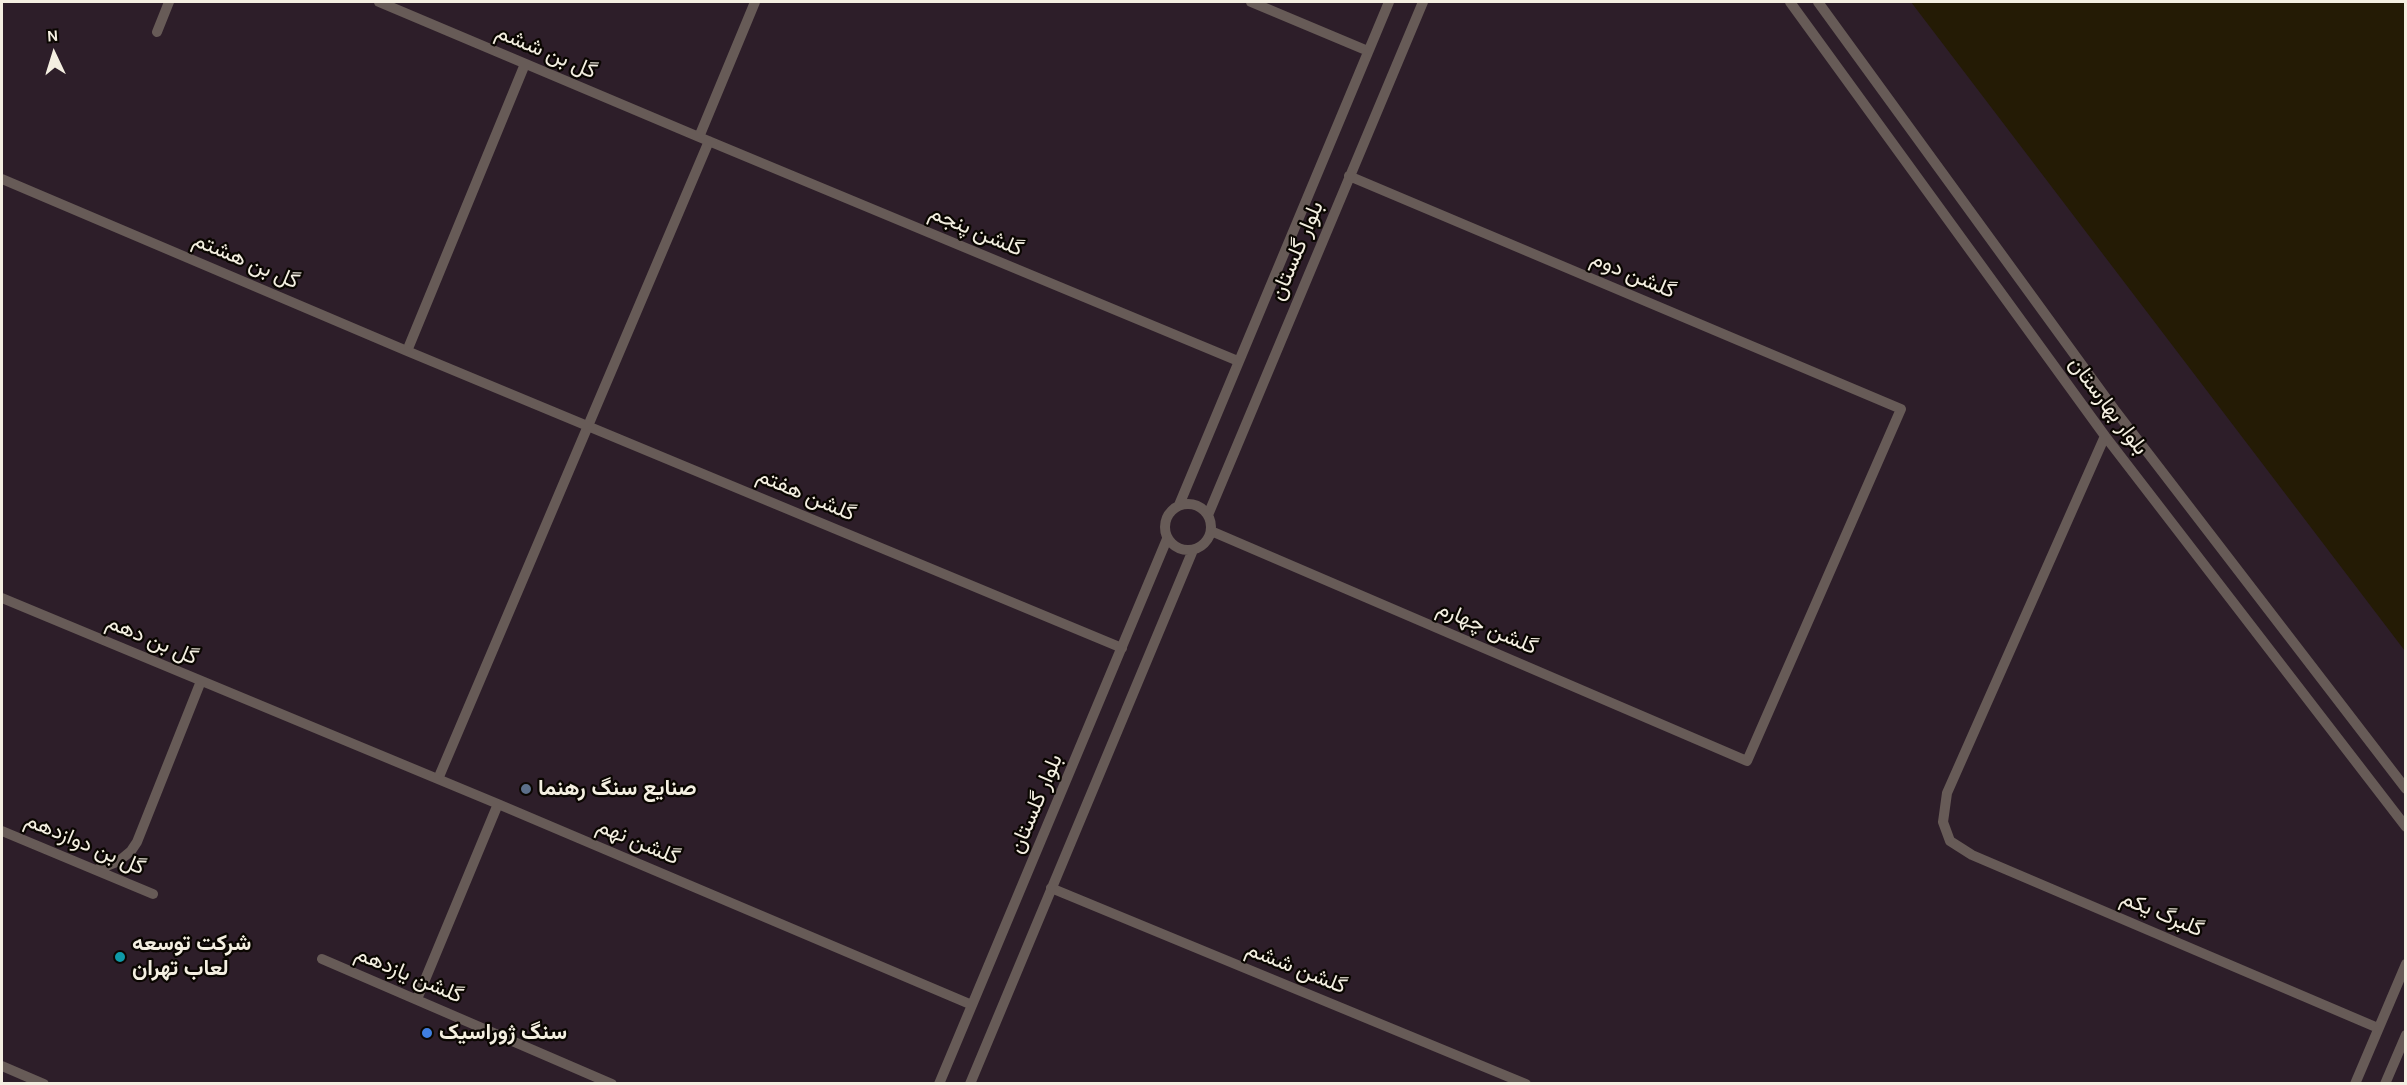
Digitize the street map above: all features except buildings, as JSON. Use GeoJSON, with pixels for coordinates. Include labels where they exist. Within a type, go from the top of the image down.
{"type":"FeatureCollection","features":[{"type":"Feature","properties":{"kind":"street"},"geometry":{"type":"LineString","coordinates":[[157,32],[169,2]]}},
{"type":"Feature","properties":{"kind":"street","name":"گل بن ششم"},"geometry":{"type":"LineString","coordinates":[[379,2],[704,139]]}},
{"type":"Feature","properties":{"kind":"street"},"geometry":{"type":"LineString","coordinates":[[438,779],[589,427],[704,139],[755,2]]}},
{"type":"Feature","properties":{"kind":"street"},"geometry":{"type":"LineString","coordinates":[[1251,2],[1368,51]]}},
{"type":"Feature","properties":{"kind":"street","name":"بلوار گلستان"},"geometry":{"type":"LineString","coordinates":[[1179,505],[1389,2]]}},
{"type":"Feature","properties":{"kind":"street","name":"بلوار گلستان"},"geometry":{"type":"LineString","coordinates":[[1208,515],[1423,2]]}},
{"type":"Feature","properties":{"kind":"street","name":"بلوار بهارستان"},"geometry":{"type":"LineString","coordinates":[[1790,2],[2105,436],[2406,827]]}},
{"type":"Feature","properties":{"kind":"street","name":"بلوار بهارستان"},"geometry":{"type":"LineString","coordinates":[[1818,2],[2114,409],[2406,789]]}},
{"type":"Feature","properties":{"kind":"street"},"geometry":{"type":"LineString","coordinates":[[407,351],[525,64]]}},
{"type":"Feature","properties":{"kind":"street","name":"گلشن پنجم"},"geometry":{"type":"LineString","coordinates":[[704,139],[1238,361]]}},
{"type":"Feature","properties":{"kind":"street","name":"گلشن دوم"},"geometry":{"type":"LineString","coordinates":[[1349,176],[1901,409],[1747,761]]}},
{"type":"Feature","properties":{"kind":"street","name":"گل بن هشتم"},"geometry":{"type":"LineString","coordinates":[[2,179],[475,379]]}},
{"type":"Feature","properties":{"kind":"street","name":"گلشن هفتم"},"geometry":{"type":"LineString","coordinates":[[475,379],[1122,648]]}},
{"type":"Feature","properties":{"kind":"street","name":"گلبرگ یکم"},"geometry":{"type":"LineString","coordinates":[[2105,436],[1947,793],[1943,822],[1950,841],[1972,855],[2378,1028]]}},
{"type":"Feature","properties":{"kind":"street"},"geometry":{"type":"LineString","coordinates":[[1179,505],[1199,506],[1208,515],[1211,531],[1205,543],[1193,550],[1178,549],[1167,539],[1164,531],[1167,515],[1179,505]]}},
{"type":"Feature","properties":{"kind":"street","name":"گلشن چهارم"},"geometry":{"type":"LineString","coordinates":[[1211,531],[1747,761]]}},
{"type":"Feature","properties":{"kind":"street","name":"بلوار گلستان"},"geometry":{"type":"LineString","coordinates":[[939,1083],[1167,539]]}},
{"type":"Feature","properties":{"kind":"street","name":"بلوار گلستان"},"geometry":{"type":"LineString","coordinates":[[970,1083],[1193,550]]}},
{"type":"Feature","properties":{"kind":"street","name":"گل بن دهم"},"geometry":{"type":"LineString","coordinates":[[2,598],[288,717]]}},
{"type":"Feature","properties":{"kind":"street"},"geometry":{"type":"LineString","coordinates":[[96,870],[119,861],[131,851],[137,842],[201,681]]}},
{"type":"Feature","properties":{"kind":"street","name":"گلشن نهم"},"geometry":{"type":"LineString","coordinates":[[288,717],[972,1005]]}},
{"type":"Feature","properties":{"kind":"street"},"geometry":{"type":"LineString","coordinates":[[417,999],[498,804]]}},
{"type":"Feature","properties":{"kind":"street","name":"گل بن دوازدهم"},"geometry":{"type":"LineString","coordinates":[[2,831],[153,894]]}},
{"type":"Feature","properties":{"kind":"street","name":"گلشن ششم"},"geometry":{"type":"LineString","coordinates":[[1052,888],[1502,1079],[1526,1083]]}},
{"type":"Feature","properties":{"kind":"street","name":"گلشن یازدهم"},"geometry":{"type":"LineString","coordinates":[[322,959],[612,1083]]}},
{"type":"Feature","properties":{"kind":"street"},"geometry":{"type":"LineString","coordinates":[[2355,1083],[2406,964]]}},
{"type":"Feature","properties":{"kind":"street"},"geometry":{"type":"LineString","coordinates":[[2385,1083],[2406,1035]]}},
{"type":"Feature","properties":{"kind":"street"},"geometry":{"type":"LineString","coordinates":[[2,1066],[44,1083]]}},
{"type":"Feature","properties":{"kind":"shaded area"},"geometry":{"type":"Polygon","coordinates":[[[2,2],[1911,2],[2405,651],[2405,1083],[2,1084],[2,2]]]}},
{"type":"Feature","properties":{"kind":"place","name":"صنایع سنگ رهنما"},"geometry":{"type":"Point","coordinates":[526,789]}},
{"type":"Feature","properties":{"kind":"place","name":"شرکت توسعه لعاب تهران"},"geometry":{"type":"Point","coordinates":[120,957]}},
{"type":"Feature","properties":{"kind":"place","name":"سنگ ژوراسیک"},"geometry":{"type":"Point","coordinates":[427,1033]}}]}
